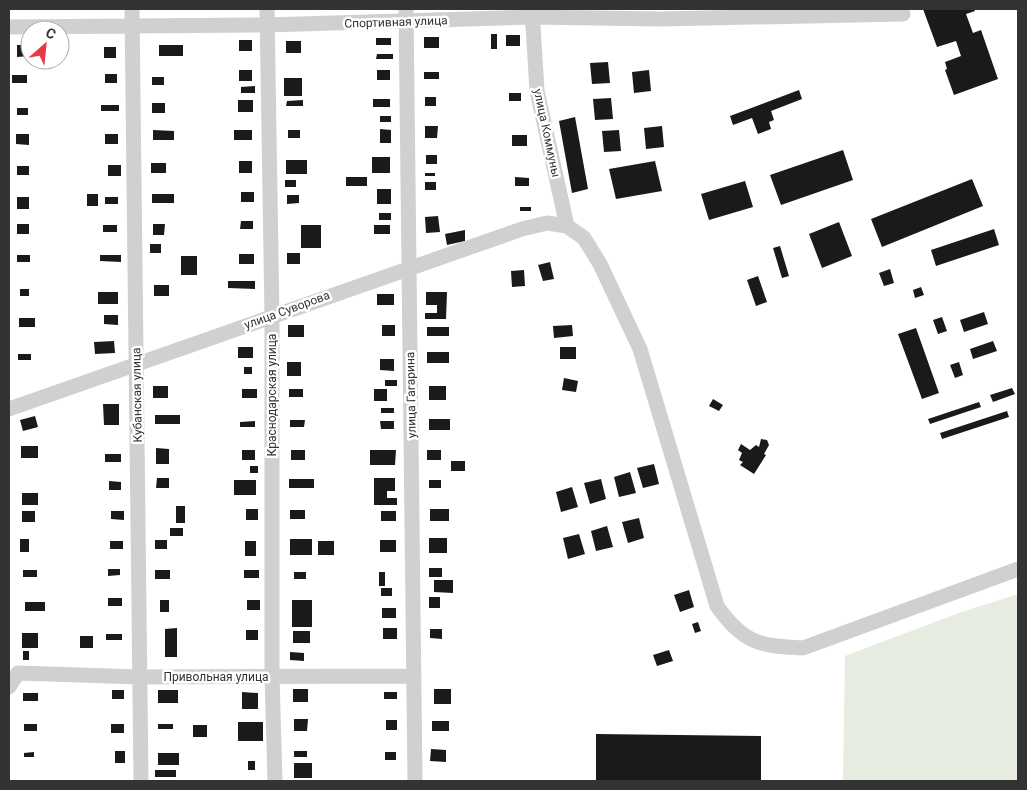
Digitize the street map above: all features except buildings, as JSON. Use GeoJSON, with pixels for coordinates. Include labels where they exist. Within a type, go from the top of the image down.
{"type":"FeatureCollection","features":[{"type":"Feature","properties":{"kind":"street","name":"Кубанская улица"},"geometry":{"type":"LineString","coordinates":[[132,9],[141,781]]}},
{"type":"Feature","properties":{"kind":"street","name":"Краснодарская улица"},"geometry":{"type":"LineString","coordinates":[[266,9],[272,316],[272,676],[275,781]]}},
{"type":"Feature","properties":{"kind":"street","name":"Спортивная улица"},"geometry":{"type":"LineString","coordinates":[[9,26],[266,25],[406,16],[532,13],[903,14]]}},
{"type":"Feature","properties":{"kind":"street","name":"улица Коммуны"},"geometry":{"type":"LineString","coordinates":[[532,13],[537,91],[567,226]]}},
{"type":"Feature","properties":{"kind":"street","name":"улица Гагарина"},"geometry":{"type":"LineString","coordinates":[[406,16],[415,781]]}},
{"type":"Feature","properties":{"kind":"street","name":"улица Суворова"},"geometry":{"type":"LineString","coordinates":[[9,409],[522,228],[547,223],[567,226]]}},
{"type":"Feature","properties":{"kind":"street"},"geometry":{"type":"LineString","coordinates":[[567,226],[584,238],[600,264],[640,349],[717,606],[732,627],[750,639],[770,647],[804,648],[1018,569]]}},
{"type":"Feature","properties":{"kind":"street","name":"Привольная улица"},"geometry":{"type":"LineString","coordinates":[[9,687],[18,673],[140,677],[414,676]]}},
{"type":"Feature","properties":{"kind":"shaded area"},"geometry":{"type":"Polygon","coordinates":[[[1018,594],[1018,781],[843,781],[845,656],[959,613],[1018,594]]]}}]}
